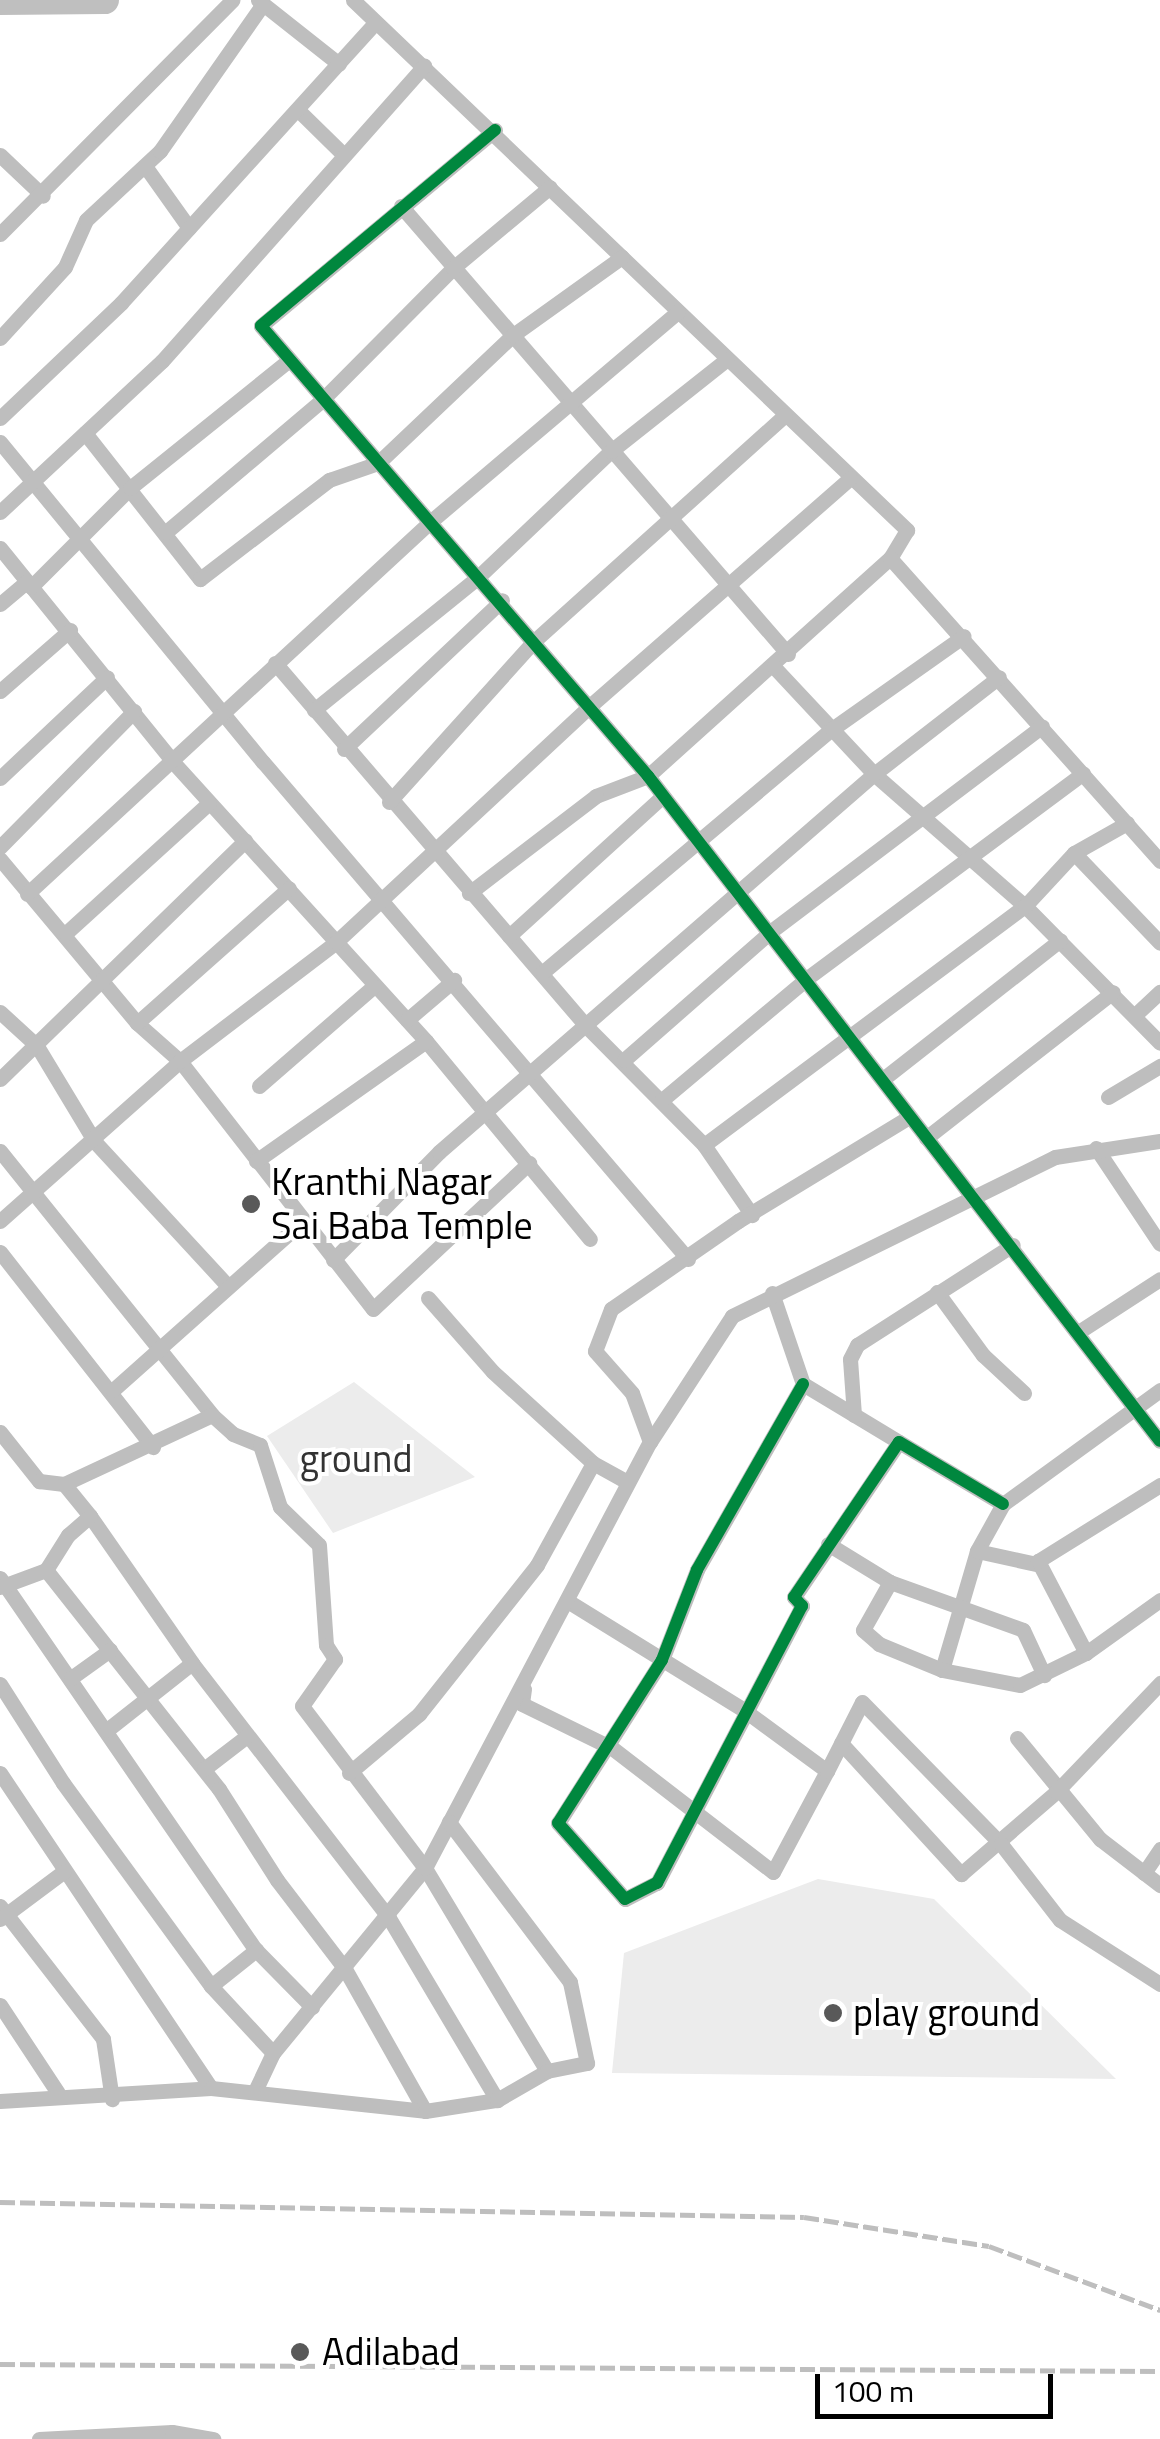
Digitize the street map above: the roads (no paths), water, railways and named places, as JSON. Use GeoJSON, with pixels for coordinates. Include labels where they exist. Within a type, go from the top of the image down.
{"type":"FeatureCollection","features":[{"type":"Feature","properties":{"kind":"street"},"geometry":{"type":"LineString","coordinates":[[0,234],[43,196],[232,0]]}},
{"type":"Feature","properties":{"kind":"street"},"geometry":{"type":"LineString","coordinates":[[352,0],[495,130],[622,258],[907,530],[890,558],[774,667],[648,776],[596,796],[468,893]]}},
{"type":"Feature","properties":{"kind":"street"},"geometry":{"type":"LineString","coordinates":[[0,338],[65,267],[86,220],[145,166],[260,2],[338,64]]}},
{"type":"Feature","properties":{"kind":"street"},"geometry":{"type":"LineString","coordinates":[[0,418],[120,304],[374,24]]}},
{"type":"Feature","properties":{"kind":"street"},"geometry":{"type":"LineString","coordinates":[[0,512],[36,484],[162,361],[424,66]]}},
{"type":"Feature","properties":{"kind":"street"},"geometry":{"type":"LineString","coordinates":[[298,110],[344,155]]}},
{"type":"Feature","properties":{"kind":"street"},"geometry":{"type":"LineString","coordinates":[[495,130],[260,326],[478,578],[502,600],[700,840],[737,896],[770,932],[910,1118],[1140,1408],[1160,1441]]}},
{"type":"Feature","properties":{"kind":"street"},"geometry":{"type":"LineString","coordinates":[[0,156],[43,196]]}},
{"type":"Feature","properties":{"kind":"street"},"geometry":{"type":"LineString","coordinates":[[145,166],[189,228]]}},
{"type":"Feature","properties":{"kind":"street"},"geometry":{"type":"LineString","coordinates":[[166,532],[322,400],[453,268],[550,187]]}},
{"type":"Feature","properties":{"kind":"street"},"geometry":{"type":"LineString","coordinates":[[400,206],[788,654]]}},
{"type":"Feature","properties":{"kind":"street"},"geometry":{"type":"LineString","coordinates":[[86,433],[200,579],[329,480],[378,462],[513,335],[622,258]]}},
{"type":"Feature","properties":{"kind":"street"},"geometry":{"type":"LineString","coordinates":[[26,894],[430,522],[678,312]]}},
{"type":"Feature","properties":{"kind":"street"},"geometry":{"type":"LineString","coordinates":[[314,710],[478,578],[611,451],[727,359]]}},
{"type":"Feature","properties":{"kind":"street"},"geometry":{"type":"LineString","coordinates":[[0,604],[29,584],[130,488],[290,360]]}},
{"type":"Feature","properties":{"kind":"street"},"geometry":{"type":"LineString","coordinates":[[389,802],[534,642],[666,517],[785,414]]}},
{"type":"Feature","properties":{"kind":"street"},"geometry":{"type":"LineString","coordinates":[[0,442],[688,1259]]}},
{"type":"Feature","properties":{"kind":"street"},"geometry":{"type":"LineString","coordinates":[[0,1222],[96,1142],[180,1061],[336,942],[590,705],[850,478]]}},
{"type":"Feature","properties":{"kind":"street"},"geometry":{"type":"LineString","coordinates":[[0,548],[208,804],[290,888],[426,1041],[590,1239]]}},
{"type":"Feature","properties":{"kind":"street"},"geometry":{"type":"LineString","coordinates":[[890,558],[964,636],[1160,860]]}},
{"type":"Feature","properties":{"kind":"street"},"geometry":{"type":"LineString","coordinates":[[344,748],[502,600]]}},
{"type":"Feature","properties":{"kind":"street"},"geometry":{"type":"LineString","coordinates":[[0,691],[70,630]]}},
{"type":"Feature","properties":{"kind":"street"},"geometry":{"type":"LineString","coordinates":[[543,972],[832,729],[964,636]]}},
{"type":"Feature","properties":{"kind":"street"},"geometry":{"type":"LineString","coordinates":[[275,664],[431,852],[543,972],[586,1026],[624,1060],[704,1145],[752,1215]]}},
{"type":"Feature","properties":{"kind":"street"},"geometry":{"type":"LineString","coordinates":[[774,667],[874,774],[923,813],[1024,906],[1160,1043]]}},
{"type":"Feature","properties":{"kind":"street"},"geometry":{"type":"LineString","coordinates":[[0,778],[107,676]]}},
{"type":"Feature","properties":{"kind":"street"},"geometry":{"type":"LineString","coordinates":[[334,1260],[487,1112],[874,774],[999,677]]}},
{"type":"Feature","properties":{"kind":"street"},"geometry":{"type":"LineString","coordinates":[[0,847],[134,711]]}},
{"type":"Feature","properties":{"kind":"street"},"geometry":{"type":"LineString","coordinates":[[624,1060],[770,932],[1042,726]]}},
{"type":"Feature","properties":{"kind":"street"},"geometry":{"type":"LineString","coordinates":[[662,1100],[806,979],[972,860],[1082,773]]}},
{"type":"Feature","properties":{"kind":"street"},"geometry":{"type":"LineString","coordinates":[[509,936],[664,796]]}},
{"type":"Feature","properties":{"kind":"street"},"geometry":{"type":"LineString","coordinates":[[66,933],[208,804]]}},
{"type":"Feature","properties":{"kind":"street"},"geometry":{"type":"LineString","coordinates":[[704,1145],[1024,906],[1074,853],[1127,823]]}},
{"type":"Feature","properties":{"kind":"street"},"geometry":{"type":"LineString","coordinates":[[0,1079],[245,841]]}},
{"type":"Feature","properties":{"kind":"street"},"geometry":{"type":"LineString","coordinates":[[1074,853],[1160,942]]}},
{"type":"Feature","properties":{"kind":"street"},"geometry":{"type":"LineString","coordinates":[[0,859],[26,894],[104,977],[137,1022],[180,1061],[373,1309],[528,1164]]}},
{"type":"Feature","properties":{"kind":"street"},"geometry":{"type":"LineString","coordinates":[[137,1022],[290,888]]}},
{"type":"Feature","properties":{"kind":"street"},"geometry":{"type":"LineString","coordinates":[[883,1079],[1060,940]]}},
{"type":"Feature","properties":{"kind":"street"},"geometry":{"type":"LineString","coordinates":[[407,1020],[454,980]]}},
{"type":"Feature","properties":{"kind":"street"},"geometry":{"type":"LineString","coordinates":[[259,1086],[374,986]]}},
{"type":"Feature","properties":{"kind":"street"},"geometry":{"type":"LineString","coordinates":[[926,1138],[1113,992]]}},
{"type":"Feature","properties":{"kind":"street"},"geometry":{"type":"LineString","coordinates":[[1135,1015],[1160,992]]}},
{"type":"Feature","properties":{"kind":"street"},"geometry":{"type":"LineString","coordinates":[[0,1012],[37,1046],[96,1142],[228,1286]]}},
{"type":"Feature","properties":{"kind":"street"},"geometry":{"type":"LineString","coordinates":[[256,1161],[426,1041]]}},
{"type":"Feature","properties":{"kind":"street"},"geometry":{"type":"LineString","coordinates":[[1108,1097],[1160,1066]]}},
{"type":"Feature","properties":{"kind":"street"},"geometry":{"type":"LineString","coordinates":[[650,1442],[632,1394],[595,1351],[611,1309],[752,1215],[910,1118]]}},
{"type":"Feature","properties":{"kind":"street"},"geometry":{"type":"LineString","coordinates":[[255,2091],[273,2054],[389,1918],[425,1868],[569,1602],[626,1481],[732,1316],[772,1293],[1056,1157],[1160,1141]]}},
{"type":"Feature","properties":{"kind":"street"},"geometry":{"type":"LineString","coordinates":[[1096,1148],[1160,1244]]}},
{"type":"Feature","properties":{"kind":"street"},"geometry":{"type":"LineString","coordinates":[[0,1151],[212,1415],[233,1434],[260,1445],[280,1507],[321,1549],[326,1645],[336,1659],[302,1706],[349,1773],[425,1868],[546,2072]]}},
{"type":"Feature","properties":{"kind":"street"},"geometry":{"type":"LineString","coordinates":[[113,1390],[303,1221]]}},
{"type":"Feature","properties":{"kind":"street"},"geometry":{"type":"LineString","coordinates":[[854,1415],[852,1352],[936,1292],[1013,1245]]}},
{"type":"Feature","properties":{"kind":"street"},"geometry":{"type":"LineString","coordinates":[[0,1252],[113,1390],[153,1447]]}},
{"type":"Feature","properties":{"kind":"street"},"geometry":{"type":"LineString","coordinates":[[1080,1331],[1160,1279]]}},
{"type":"Feature","properties":{"kind":"street"},"geometry":{"type":"LineString","coordinates":[[936,1292],[983,1356],[1024,1393]]}},
{"type":"Feature","properties":{"kind":"street"},"geometry":{"type":"LineString","coordinates":[[772,1293],[803,1384],[1003,1504]]}},
{"type":"Feature","properties":{"kind":"street"},"geometry":{"type":"LineString","coordinates":[[428,1298],[494,1372],[593,1463],[626,1481]]}},
{"type":"Feature","properties":{"kind":"street"},"geometry":{"type":"LineString","coordinates":[[803,1384],[696,1570],[662,1660],[612,1748],[558,1823],[626,1899],[657,1884],[692,1807],[802,1606],[794,1596],[899,1442]]}},
{"type":"Feature","properties":{"kind":"street"},"geometry":{"type":"LineString","coordinates":[[942,1670],[977,1551],[1003,1504],[1160,1390]]}},
{"type":"Feature","properties":{"kind":"street"},"geometry":{"type":"LineString","coordinates":[[0,1432],[39,1481],[64,1484],[153,1447],[212,1415]]}},
{"type":"Feature","properties":{"kind":"street"},"geometry":{"type":"LineString","coordinates":[[349,1773],[418,1714],[537,1565],[593,1463]]}},
{"type":"Feature","properties":{"kind":"street"},"geometry":{"type":"LineString","coordinates":[[64,1484],[192,1663],[389,1918],[497,2100]]}},
{"type":"Feature","properties":{"kind":"street"},"geometry":{"type":"LineString","coordinates":[[977,1551],[1036,1564],[1160,1485]]}},
{"type":"Feature","properties":{"kind":"street"},"geometry":{"type":"LineString","coordinates":[[90,1516],[68,1535],[46,1570],[2,1583],[256,1950],[312,2007]]}},
{"type":"Feature","properties":{"kind":"street"},"geometry":{"type":"LineString","coordinates":[[828,1544],[890,1582],[958,1611],[1023,1630],[1044,1676]]}},
{"type":"Feature","properties":{"kind":"street"},"geometry":{"type":"LineString","coordinates":[[1036,1564],[1086,1653]]}},
{"type":"Feature","properties":{"kind":"street"},"geometry":{"type":"LineString","coordinates":[[46,1570],[204,1769],[345,1968],[426,2111]]}},
{"type":"Feature","properties":{"kind":"street"},"geometry":{"type":"LineString","coordinates":[[890,1582],[863,1630],[879,1644],[942,1670],[1007,1685],[1044,1676],[1086,1653],[1160,1600]]}},
{"type":"Feature","properties":{"kind":"street"},"geometry":{"type":"LineString","coordinates":[[569,1602],[744,1710],[826,1771]]}},
{"type":"Feature","properties":{"kind":"street"},"geometry":{"type":"LineString","coordinates":[[71,1678],[110,1650]]}},
{"type":"Feature","properties":{"kind":"street"},"geometry":{"type":"LineString","coordinates":[[107,1730],[192,1663]]}},
{"type":"Feature","properties":{"kind":"street"},"geometry":{"type":"LineString","coordinates":[[524,1680],[522,1704],[612,1748],[773,1872],[862,1702],[1001,1844],[1060,1920],[1160,1984]]}},
{"type":"Feature","properties":{"kind":"street"},"geometry":{"type":"LineString","coordinates":[[841,1743],[961,1874],[1001,1844],[1056,1792],[1160,1683]]}},
{"type":"Feature","properties":{"kind":"street"},"geometry":{"type":"LineString","coordinates":[[0,1684],[62,1783],[211,1986],[273,2054]]}},
{"type":"Feature","properties":{"kind":"street"},"geometry":{"type":"LineString","coordinates":[[204,1769],[247,1736]]}},
{"type":"Feature","properties":{"kind":"street"},"geometry":{"type":"LineString","coordinates":[[1016,1738],[1056,1792],[1100,1839],[1160,1885]]}},
{"type":"Feature","properties":{"kind":"street"},"geometry":{"type":"LineString","coordinates":[[0,1773],[6,1795],[210,2088]]}},
{"type":"Feature","properties":{"kind":"street"},"geometry":{"type":"LineString","coordinates":[[0,2101],[58,2093],[112,2099],[210,2088],[426,2111],[497,2100],[546,2072],[588,2063],[570,1982],[450,1822]]}},
{"type":"Feature","properties":{"kind":"street"},"geometry":{"type":"LineString","coordinates":[[1144,1873],[1160,1848]]}},
{"type":"Feature","properties":{"kind":"street"},"geometry":{"type":"LineString","coordinates":[[63,1872],[2,1914],[102,2039],[112,2099]]}},
{"type":"Feature","properties":{"kind":"street"},"geometry":{"type":"LineString","coordinates":[[211,1986],[256,1950]]}},
{"type":"Feature","properties":{"kind":"street"},"geometry":{"type":"LineString","coordinates":[[0,2005],[58,2093]]}},
{"type":"Feature","properties":{"kind":"street"},"geometry":{"type":"LineString","coordinates":[[40,2439],[172,2432],[212,2439]]}},
{"type":"Feature","properties":{"kind":"waterway"},"geometry":{"type":"LineString","coordinates":[[0,1],[105,0]]}},
{"type":"Feature","properties":{"kind":"railway"},"geometry":{"type":"LineString","coordinates":[[0,2202],[804,2217],[989,2246],[1160,2310]]}},
{"type":"Feature","properties":{"kind":"railway"},"geometry":{"type":"LineString","coordinates":[[0,2364],[1160,2371]]}},
{"type":"Feature","properties":{"kind":"place","name":"Kranthi Nagar Sai Baba Temple"},"geometry":{"type":"Point","coordinates":[251,1204]}},
{"type":"Feature","properties":{"kind":"place","name":"play ground"},"geometry":{"type":"Point","coordinates":[833,2013]}},
{"type":"Feature","properties":{"kind":"place","name":"Adilabad"},"geometry":{"type":"Point","coordinates":[300,2352]}},
{"type":"Feature","properties":{"kind":"park label","name":"ground"},"geometry":{"type":"Point","coordinates":[356,1459]}}]}
